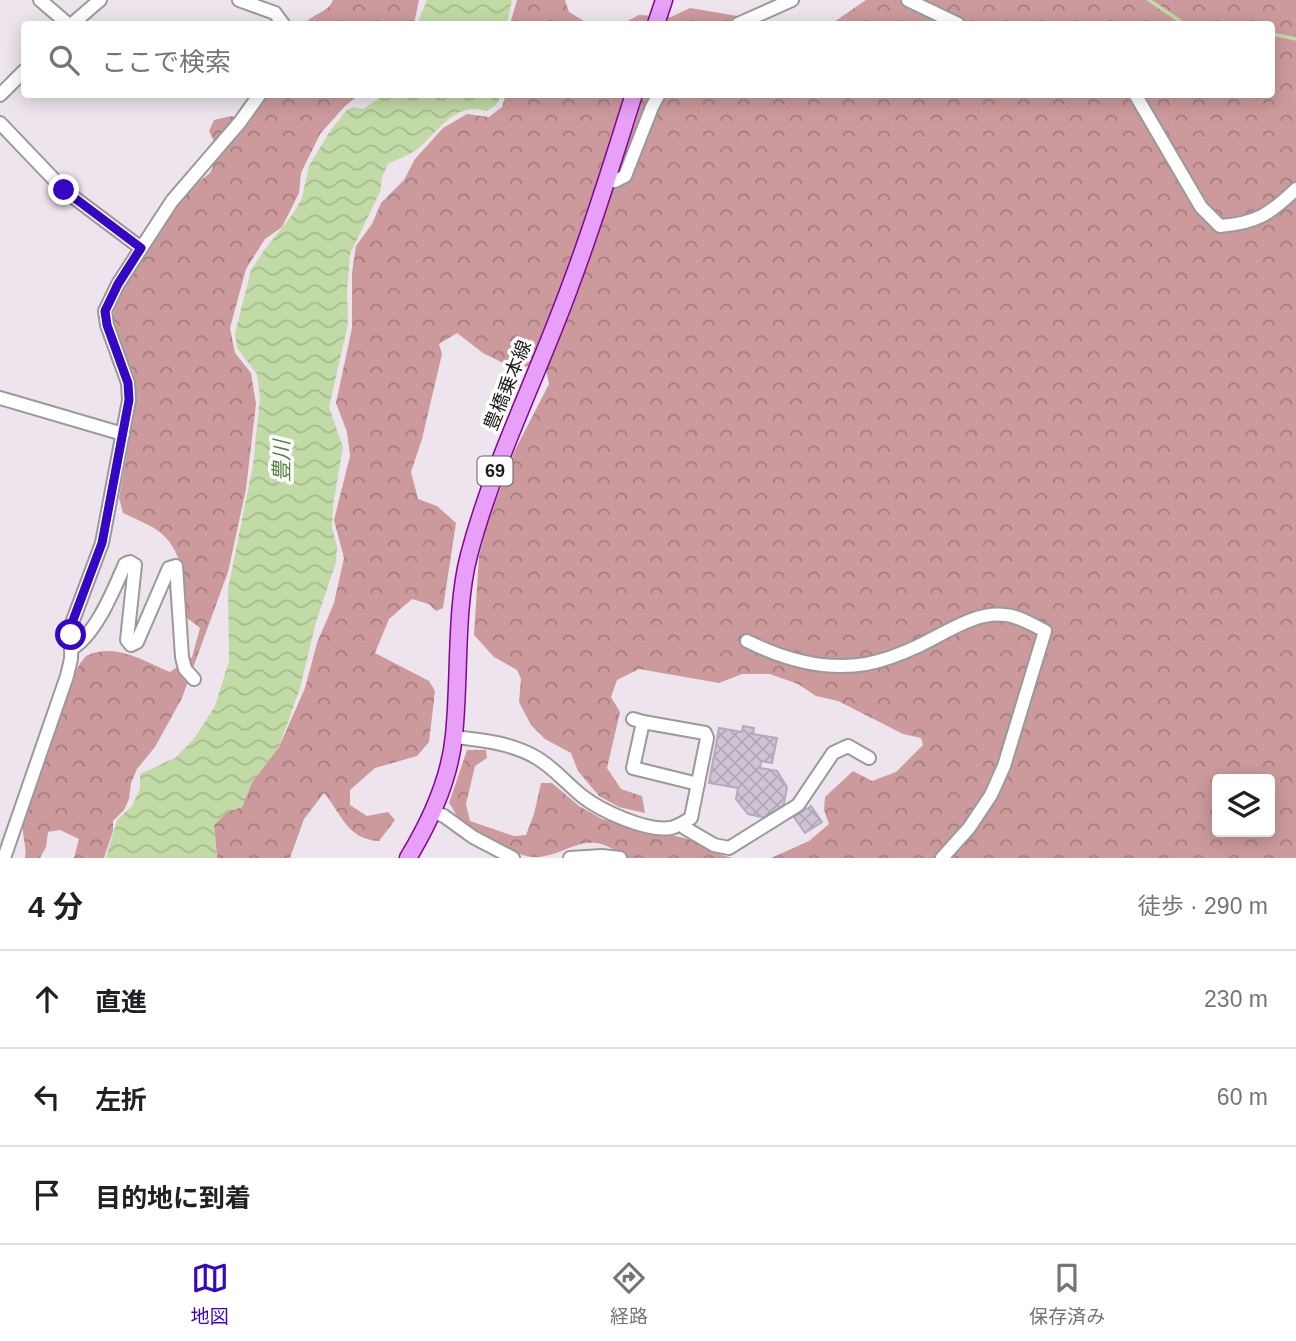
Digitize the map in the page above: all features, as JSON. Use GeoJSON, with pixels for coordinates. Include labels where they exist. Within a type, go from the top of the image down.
{"type":"FeatureCollection","features":[{"type":"Feature","properties":{"kind":"main road"},"geometry":{"type":"LineString","coordinates":[[657,21],[664,0]]}},
{"type":"Feature","properties":{"kind":"main road","name":"豊橋乗本線"},"geometry":{"type":"LineString","coordinates":[[408,858],[433,812],[447,772],[454,737],[461,611],[468,559],[479,518],[495,471],[572,282],[633,98]]}},
{"type":"Feature","properties":{"kind":"street"},"geometry":{"type":"LineString","coordinates":[[40,0],[66,21]]}},
{"type":"Feature","properties":{"kind":"street"},"geometry":{"type":"LineString","coordinates":[[74,21],[100,0]]}},
{"type":"Feature","properties":{"kind":"street"},"geometry":{"type":"LineString","coordinates":[[239,0],[275,13],[281,21]]}},
{"type":"Feature","properties":{"kind":"street"},"geometry":{"type":"LineString","coordinates":[[745,21],[792,0]]}},
{"type":"Feature","properties":{"kind":"street"},"geometry":{"type":"LineString","coordinates":[[908,0],[952,21]]}},
{"type":"Feature","properties":{"kind":"street"},"geometry":{"type":"LineString","coordinates":[[0,95],[21,74]]}},
{"type":"Feature","properties":{"kind":"street"},"geometry":{"type":"LineString","coordinates":[[4,852],[67,676],[72,623],[102,543],[123,434],[129,400],[128,383],[107,325],[105,311],[118,284],[172,201],[257,98]]}},
{"type":"Feature","properties":{"kind":"street"},"geometry":{"type":"LineString","coordinates":[[605,182],[625,176],[657,98]]}},
{"type":"Feature","properties":{"kind":"street"},"geometry":{"type":"LineString","coordinates":[[1137,98],[1201,207],[1220,226],[1256,220],[1273,211],[1296,189]]}},
{"type":"Feature","properties":{"kind":"street"},"geometry":{"type":"LineString","coordinates":[[0,123],[64,190],[141,248]]}},
{"type":"Feature","properties":{"kind":"street"},"geometry":{"type":"LineString","coordinates":[[0,398],[123,434]]}},
{"type":"Feature","properties":{"kind":"street"},"geometry":{"type":"LineString","coordinates":[[71,649],[78,645],[105,609],[125,564],[130,562],[135,565],[127,640],[131,645],[137,642],[172,565],[176,566],[182,657],[185,669],[194,679]]}},
{"type":"Feature","properties":{"kind":"street"},"geometry":{"type":"LineString","coordinates":[[747,642],[773,654],[811,663],[843,666],[867,664],[915,648],[965,622],[987,616],[1005,615],[1045,631],[1004,766],[969,828],[942,858]]}},
{"type":"Feature","properties":{"kind":"street"},"geometry":{"type":"LineString","coordinates":[[454,737],[486,740],[536,757],[555,770],[581,795],[619,818],[658,828],[683,824],[691,818],[698,784],[707,738],[705,733],[638,720],[633,768],[698,784]]}},
{"type":"Feature","properties":{"kind":"street"},"geometry":{"type":"LineString","coordinates":[[683,824],[685,828],[715,845],[729,848],[798,805],[833,753],[848,746],[869,758]]}},
{"type":"Feature","properties":{"kind":"street"},"geometry":{"type":"LineString","coordinates":[[433,812],[444,816],[472,838],[513,858]]}},
{"type":"Feature","properties":{"kind":"street"},"geometry":{"type":"LineString","coordinates":[[570,858],[620,858]]}},
{"type":"Feature","properties":{"kind":"green space"},"geometry":{"type":"Polygon","coordinates":[[[333,0],[419,0],[415,21],[308,21],[333,0]]]}},
{"type":"Feature","properties":{"kind":"green space"},"geometry":{"type":"Polygon","coordinates":[[[517,0],[565,0],[569,12],[584,21],[511,21],[517,0]]]}},
{"type":"Feature","properties":{"kind":"green space"},"geometry":{"type":"Polygon","coordinates":[[[866,0],[1296,0],[1296,858],[771,858],[809,841],[829,824],[824,810],[825,797],[853,771],[872,781],[896,772],[923,745],[921,738],[903,734],[838,701],[816,696],[798,684],[770,674],[742,674],[719,683],[639,669],[617,680],[611,697],[620,712],[607,768],[621,789],[642,796],[645,813],[619,807],[599,796],[578,771],[571,753],[545,739],[531,725],[519,702],[521,679],[517,670],[494,657],[474,635],[479,556],[489,518],[515,450],[549,384],[546,369],[523,366],[513,368],[483,353],[457,333],[439,344],[442,354],[422,439],[411,472],[418,499],[437,506],[456,523],[443,608],[436,611],[429,604],[412,599],[389,619],[375,653],[429,681],[435,691],[429,742],[417,756],[375,768],[350,790],[350,805],[367,816],[388,812],[395,820],[379,841],[360,836],[347,825],[324,793],[304,819],[290,858],[217,858],[214,825],[227,812],[242,807],[252,782],[279,747],[305,688],[317,643],[334,603],[344,558],[334,520],[350,456],[347,432],[336,403],[352,328],[352,273],[356,246],[372,224],[381,203],[404,180],[415,159],[443,128],[467,114],[489,117],[502,107],[505,98],[1275,98],[1275,21],[835,21],[866,0]]]}},
{"type":"Feature","properties":{"kind":"green space"},"geometry":{"type":"Polygon","coordinates":[[[690,8],[767,21],[628,21],[639,15],[671,17],[690,8]]]}},
{"type":"Feature","properties":{"kind":"green space"},"geometry":{"type":"Polygon","coordinates":[[[263,98],[355,98],[320,134],[301,173],[299,193],[282,227],[265,239],[246,269],[230,328],[235,353],[251,373],[256,404],[246,489],[228,572],[182,698],[155,747],[137,769],[124,810],[113,821],[113,831],[104,858],[74,858],[79,839],[60,830],[48,832],[46,847],[40,858],[25,858],[23,826],[32,790],[60,706],[80,664],[88,655],[109,651],[130,655],[170,672],[192,657],[200,628],[187,618],[182,573],[176,552],[158,531],[123,513],[119,498],[132,424],[131,382],[112,321],[116,301],[141,255],[187,191],[210,173],[219,152],[209,131],[214,120],[231,116],[246,120],[263,98]]]}},
{"type":"Feature","properties":{"kind":"green space"},"geometry":{"type":"Polygon","coordinates":[[[467,750],[486,750],[487,758],[475,766],[466,804],[470,821],[514,836],[526,835],[541,783],[552,783],[579,806],[602,819],[688,839],[732,858],[610,858],[613,849],[592,843],[545,856],[534,857],[518,853],[496,844],[467,826],[449,803],[467,750]]]}},
{"type":"Feature","properties":{"kind":"water"},"geometry":{"type":"Polygon","coordinates":[[[427,0],[512,0],[508,21],[418,21],[427,0]]]}},
{"type":"Feature","properties":{"kind":"water","name":"豊川"},"geometry":{"type":"Polygon","coordinates":[[[380,98],[500,98],[497,104],[487,111],[476,109],[458,113],[410,154],[388,164],[382,177],[380,192],[350,254],[348,324],[329,407],[343,447],[333,505],[332,527],[337,547],[336,562],[316,622],[300,688],[279,747],[252,782],[242,807],[227,812],[214,825],[217,858],[106,858],[117,820],[132,806],[140,789],[140,774],[175,758],[194,739],[215,706],[229,661],[228,589],[253,465],[260,398],[257,374],[237,348],[235,333],[251,270],[302,198],[309,166],[330,131],[347,110],[354,107],[363,109],[380,98]]]}},
{"type":"Feature","properties":{"kind":"building"},"geometry":{"type":"Polygon","coordinates":[[[743,726],[754,728],[753,734],[777,738],[772,763],[761,761],[760,768],[777,771],[787,787],[783,808],[766,818],[748,814],[736,799],[738,788],[709,783],[719,728],[742,732],[743,726]]]}},
{"type":"Feature","properties":{"kind":"building"},"geometry":{"type":"Polygon","coordinates":[[[811,806],[822,822],[805,833],[794,817],[811,806]]]}},
{"type":"Feature","properties":{"kind":"waterway"},"geometry":{"type":"LineString","coordinates":[[1149,0],[1180,21]]}},
{"type":"Feature","properties":{"kind":"waterway"},"geometry":{"type":"LineString","coordinates":[[1275,35],[1296,39]]}},
{"type":"Feature","properties":{"kind":"route"},"geometry":{"type":"LineString","coordinates":[[64,190],[141,248],[118,284],[105,311],[107,325],[128,383],[129,400],[114,491],[102,543],[72,623],[71,635]]}}]}
